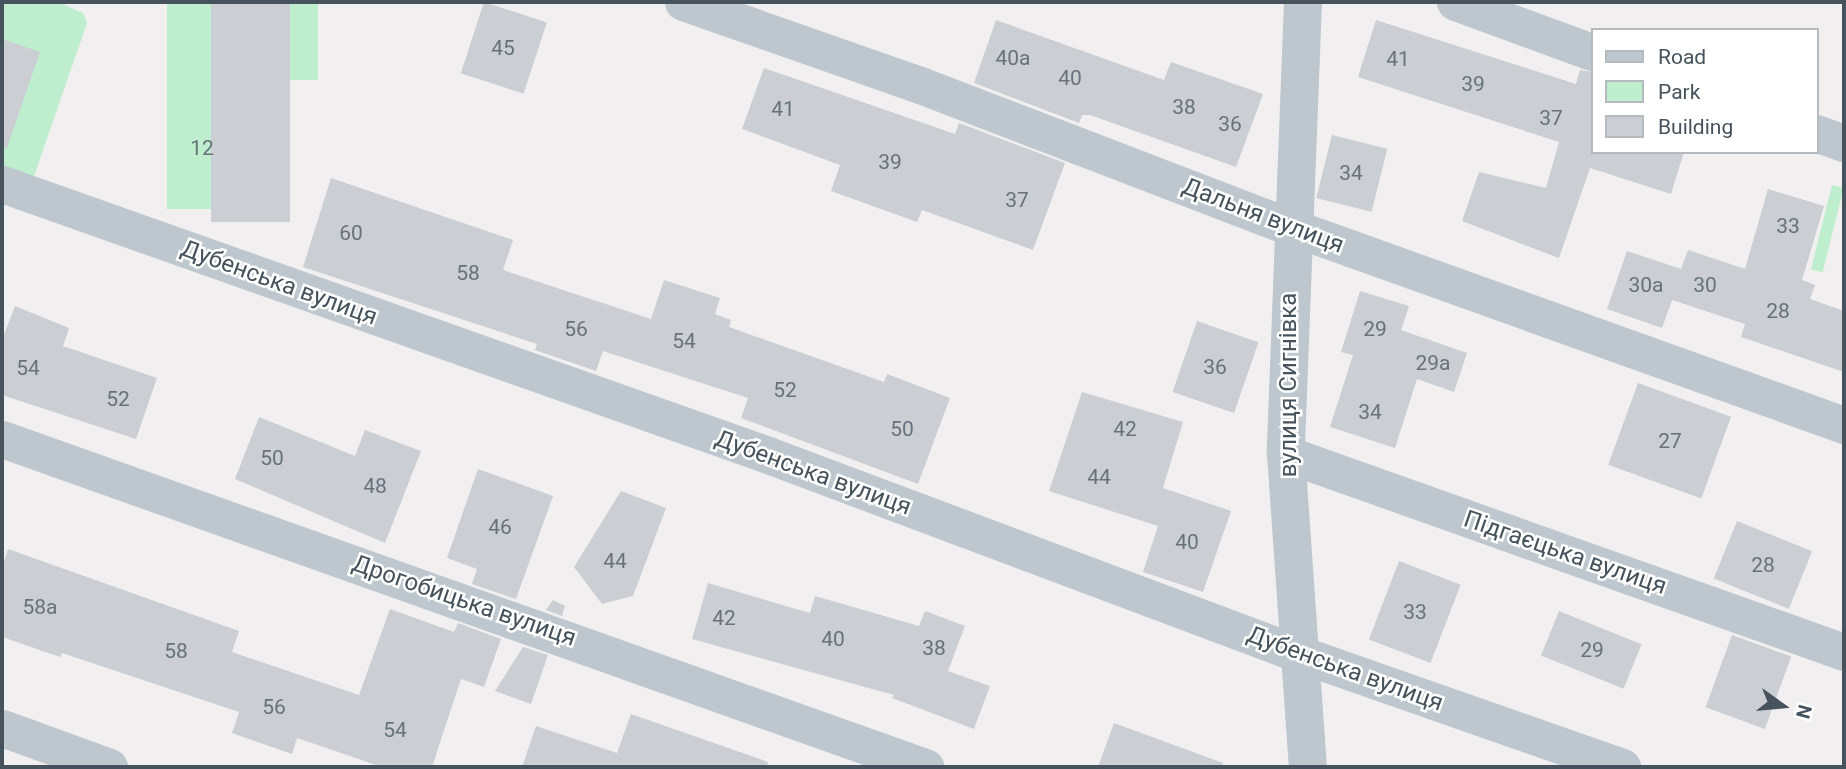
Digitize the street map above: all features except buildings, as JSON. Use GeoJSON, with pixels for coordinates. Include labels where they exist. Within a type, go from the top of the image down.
{"type":"FeatureCollection","features":[{"type":"Feature","properties":{"kind":"street","name":"Дальня вулиця"},"geometry":{"type":"LineString","coordinates":[[683,2],[920,85],[1291,227],[1844,425]]}},
{"type":"Feature","properties":{"kind":"street","name":"вулиця Сигнівка"},"geometry":{"type":"LineString","coordinates":[[1303,2],[1291,227],[1286,454],[1297,653],[1308,767]]}},
{"type":"Feature","properties":{"kind":"street"},"geometry":{"type":"LineString","coordinates":[[1455,2],[1590,51]]}},
{"type":"Feature","properties":{"kind":"street"},"geometry":{"type":"LineString","coordinates":[[1818,134],[1844,143]]}},
{"type":"Feature","properties":{"kind":"street","name":"Дубенська вулиця"},"geometry":{"type":"LineString","coordinates":[[2,184],[768,456],[1297,653],[1622,767]]}},
{"type":"Feature","properties":{"kind":"street","name":"Дрогобицька вулиця"},"geometry":{"type":"LineString","coordinates":[[2,439],[925,767]]}},
{"type":"Feature","properties":{"kind":"street","name":"Підгаєцька вулиця"},"geometry":{"type":"LineString","coordinates":[[1286,454],[1844,652]]}},
{"type":"Feature","properties":{"kind":"street"},"geometry":{"type":"LineString","coordinates":[[2,728],[109,767]]}},
{"type":"Feature","properties":{"kind":"green space"},"geometry":{"type":"Polygon","coordinates":[[[2,2],[58,2],[83,13],[87,23],[33,179],[2,174],[2,2]]]}},
{"type":"Feature","properties":{"kind":"green space"},"geometry":{"type":"Polygon","coordinates":[[[167,2],[211,2],[211,209],[167,209],[167,2]]]}},
{"type":"Feature","properties":{"kind":"green space"},"geometry":{"type":"Polygon","coordinates":[[[290,2],[318,2],[318,80],[290,80],[290,2]]]}},
{"type":"Feature","properties":{"kind":"green space"},"geometry":{"type":"Polygon","coordinates":[[[253,113],[279,122],[255,192],[229,183],[253,113]]]}},
{"type":"Feature","properties":{"kind":"green space"},"geometry":{"type":"Polygon","coordinates":[[[1832,185],[1844,188],[1823,272],[1811,269],[1832,185]]]}}]}
